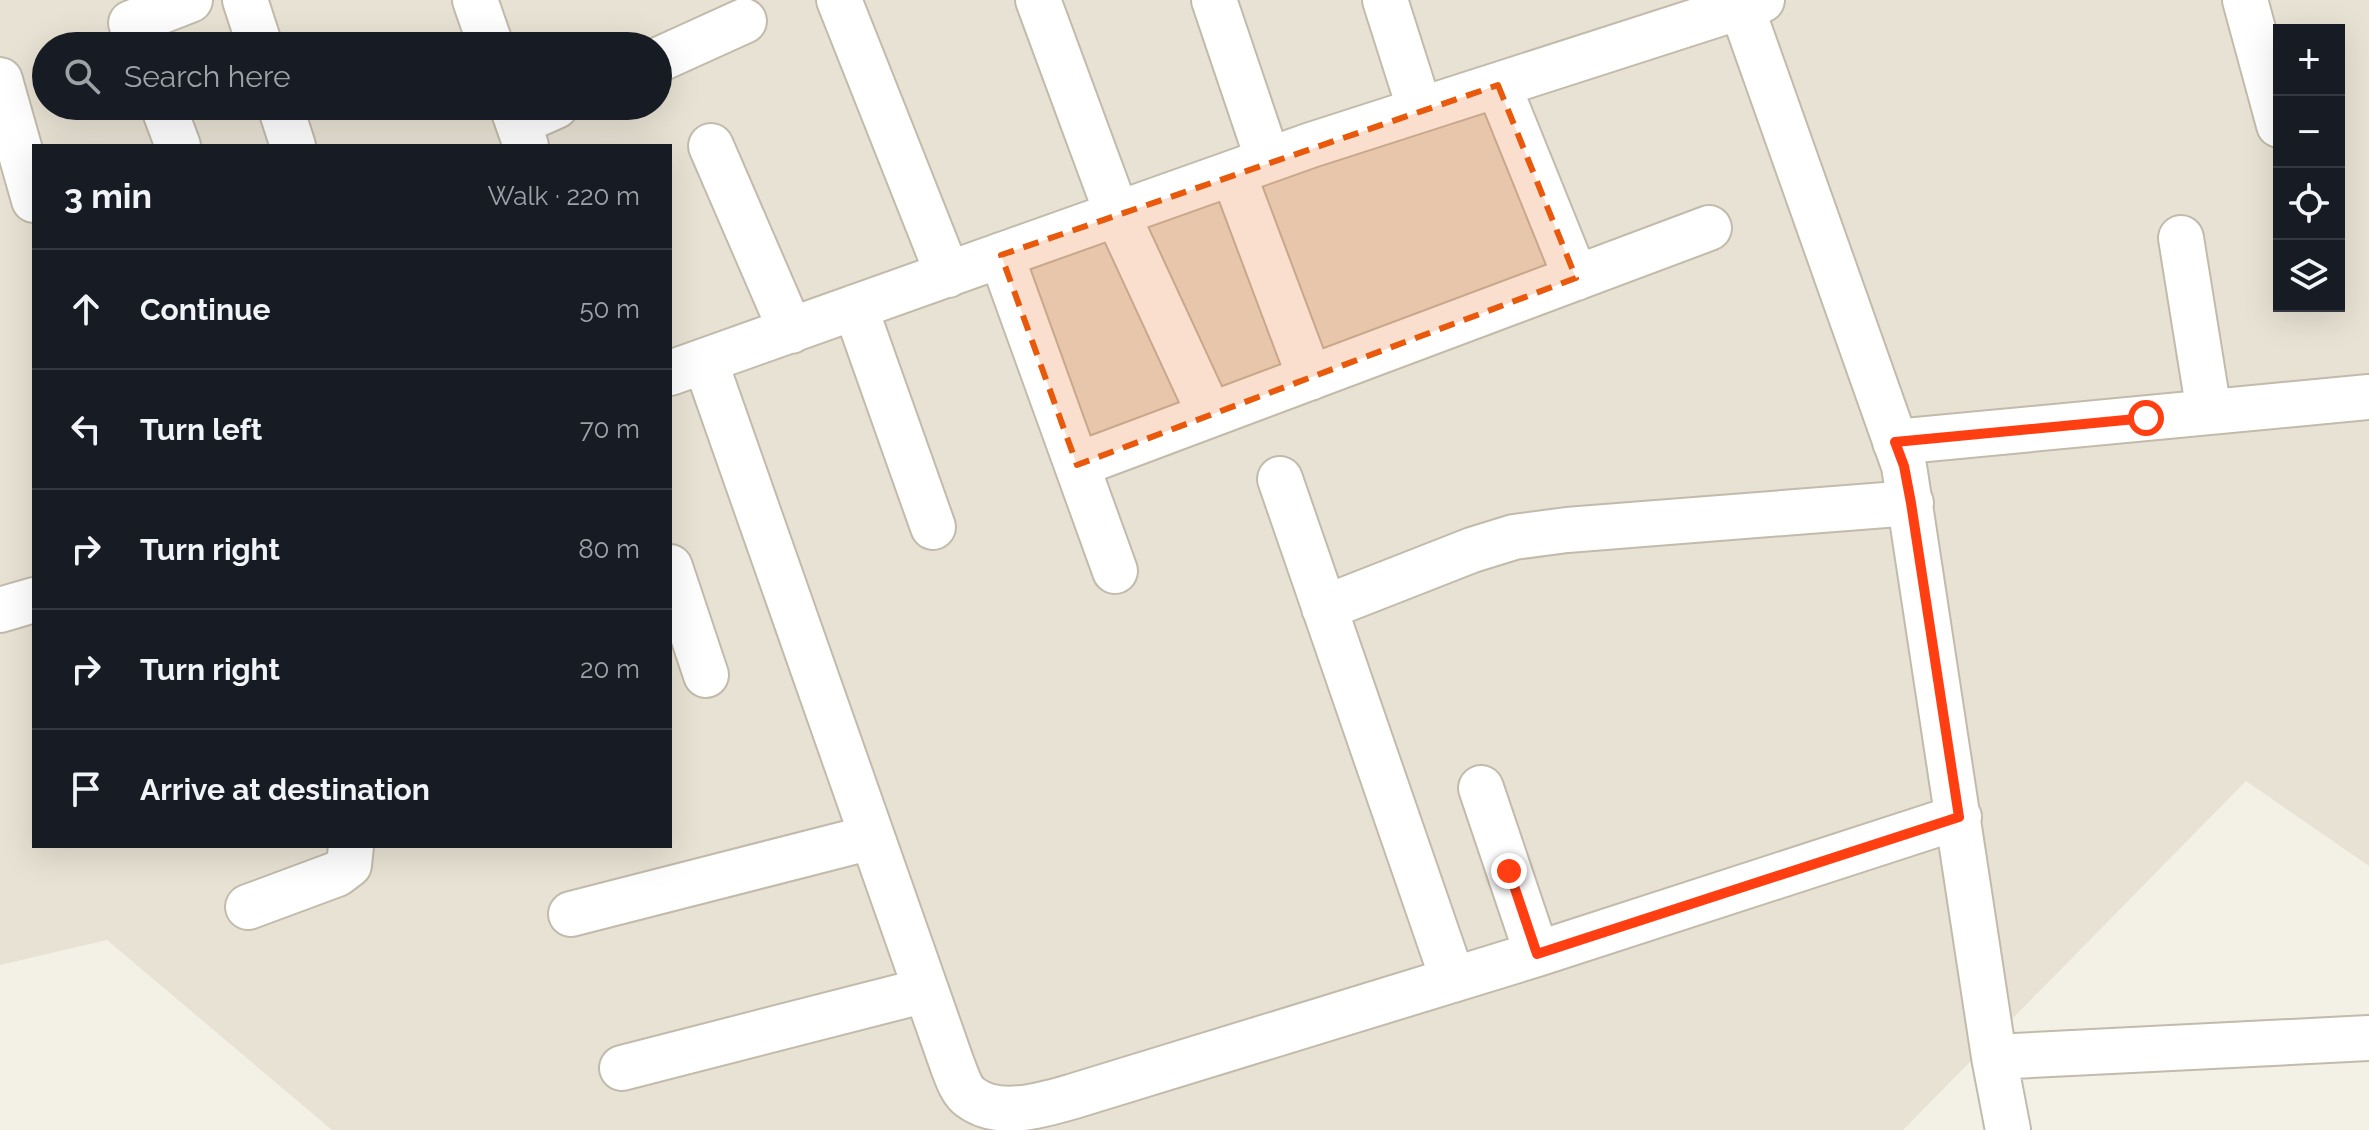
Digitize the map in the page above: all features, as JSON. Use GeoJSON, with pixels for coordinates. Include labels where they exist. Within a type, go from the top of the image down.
{"type":"FeatureCollection","features":[{"type":"Feature","properties":{"kind":"street"},"geometry":{"type":"LineString","coordinates":[[131,23],[190,0]]}},
{"type":"Feature","properties":{"kind":"street"},"geometry":{"type":"LineString","coordinates":[[245,0],[255,32]]}},
{"type":"Feature","properties":{"kind":"street"},"geometry":{"type":"LineString","coordinates":[[475,0],[486,32]]}},
{"type":"Feature","properties":{"kind":"street"},"geometry":{"type":"LineString","coordinates":[[839,0],[948,275]]}},
{"type":"Feature","properties":{"kind":"street"},"geometry":{"type":"LineString","coordinates":[[1038,0],[1117,214],[1210,415]]}},
{"type":"Feature","properties":{"kind":"street"},"geometry":{"type":"LineString","coordinates":[[1214,0],[1250,167],[1310,378]]}},
{"type":"Feature","properties":{"kind":"street"},"geometry":{"type":"LineString","coordinates":[[1385,0],[1420,110]]}},
{"type":"Feature","properties":{"kind":"street"},"geometry":{"type":"LineString","coordinates":[[2245,0],[2273,103]]}},
{"type":"Feature","properties":{"kind":"street"},"geometry":{"type":"LineString","coordinates":[[1959,817],[1537,954],[1102,1088],[1032,1107],[991,1107],[968,1096],[952,1064],[872,837],[687,367],[1250,167],[1747,2],[1904,466],[1959,817],[1994,1057],[2008,1130]]}},
{"type":"Feature","properties":{"kind":"street"},"geometry":{"type":"LineString","coordinates":[[672,54],[744,21]]}},
{"type":"Feature","properties":{"kind":"street"},"geometry":{"type":"LineString","coordinates":[[0,80],[32,193]]}},
{"type":"Feature","properties":{"kind":"street"},"geometry":{"type":"LineString","coordinates":[[1498,85],[1576,278]]}},
{"type":"Feature","properties":{"kind":"street"},"geometry":{"type":"LineString","coordinates":[[168,120],[177,144]]}},
{"type":"Feature","properties":{"kind":"street"},"geometry":{"type":"LineString","coordinates":[[285,120],[292,144]]}},
{"type":"Feature","properties":{"kind":"street"},"geometry":{"type":"LineString","coordinates":[[711,146],[791,331]]}},
{"type":"Feature","properties":{"kind":"street"},"geometry":{"type":"LineString","coordinates":[[1077,465],[1709,228]]}},
{"type":"Feature","properties":{"kind":"street"},"geometry":{"type":"LineString","coordinates":[[2181,238],[2209,412]]}},
{"type":"Feature","properties":{"kind":"street"},"geometry":{"type":"LineString","coordinates":[[1001,255],[1115,571]]}},
{"type":"Feature","properties":{"kind":"street"},"geometry":{"type":"LineString","coordinates":[[855,307],[933,527]]}},
{"type":"Feature","properties":{"kind":"street"},"geometry":{"type":"LineString","coordinates":[[1895,442],[2369,397]]}},
{"type":"Feature","properties":{"kind":"street"},"geometry":{"type":"LineString","coordinates":[[1280,479],[1453,980]]}},
{"type":"Feature","properties":{"kind":"street"},"geometry":{"type":"LineString","coordinates":[[1324,608],[1472,550],[1514,537],[1911,503]]}},
{"type":"Feature","properties":{"kind":"street"},"geometry":{"type":"LineString","coordinates":[[672,573],[706,675]]}},
{"type":"Feature","properties":{"kind":"street"},"geometry":{"type":"LineString","coordinates":[[0,610],[32,601]]}},
{"type":"Feature","properties":{"kind":"street"},"geometry":{"type":"LineString","coordinates":[[1481,788],[1537,954]]}},
{"type":"Feature","properties":{"kind":"street"},"geometry":{"type":"LineString","coordinates":[[571,914],[872,837]]}},
{"type":"Feature","properties":{"kind":"street"},"geometry":{"type":"LineString","coordinates":[[248,907],[337,874],[349,865],[351,848]]}},
{"type":"Feature","properties":{"kind":"street"},"geometry":{"type":"LineString","coordinates":[[622,1068],[926,990]]}},
{"type":"Feature","properties":{"kind":"street"},"geometry":{"type":"LineString","coordinates":[[1994,1057],[2369,1038]]}},
{"type":"Feature","properties":{"kind":"street"},"geometry":{"type":"LineString","coordinates":[[1085,1130],[1102,1088]]}},
{"type":"Feature","properties":{"kind":"highlighted area"},"geometry":{"type":"Polygon","coordinates":[[[1498,85],[1576,278],[1077,465],[1001,255],[1498,85]]]}},
{"type":"Feature","properties":{"kind":"shaded area"},"geometry":{"type":"Polygon","coordinates":[[[0,0],[2369,0],[2369,866],[2246,781],[1903,1130],[332,1130],[107,940],[0,965],[0,0]]]}},
{"type":"Feature","properties":{"kind":"route"},"geometry":{"type":"LineString","coordinates":[[1509,871],[1537,954],[1959,817],[1911,503],[1904,466],[1895,442],[2146,418]]}}]}
